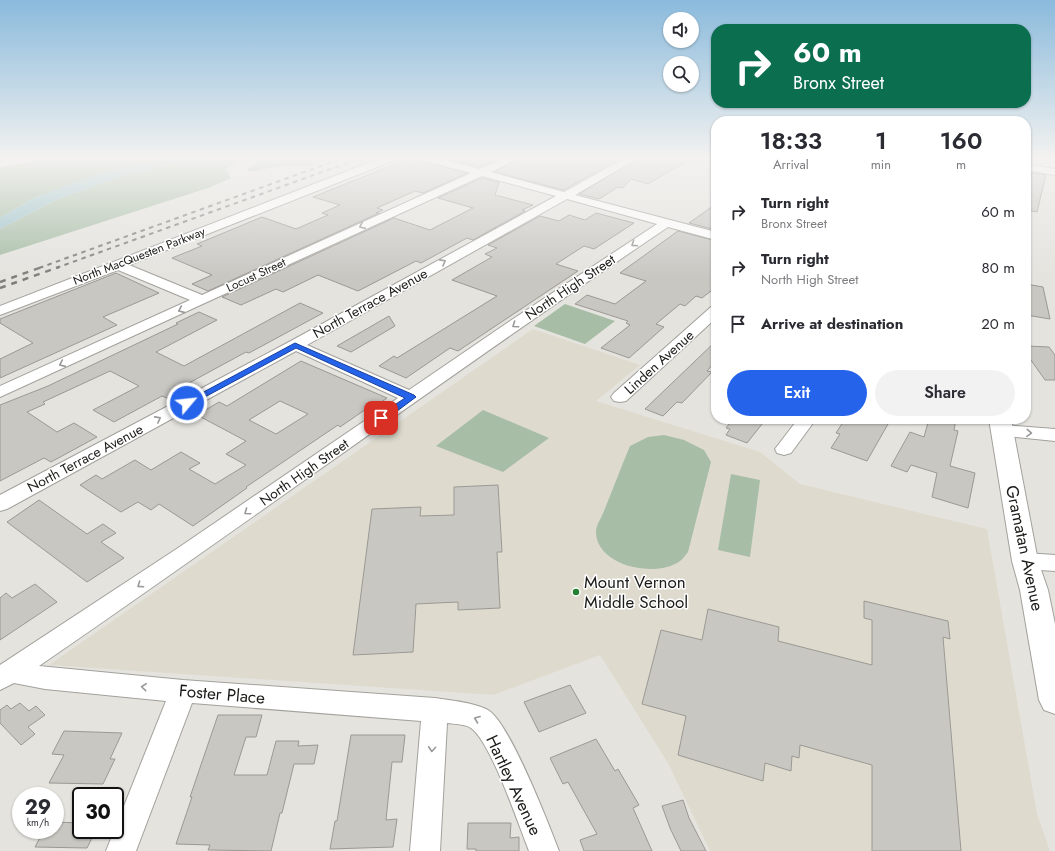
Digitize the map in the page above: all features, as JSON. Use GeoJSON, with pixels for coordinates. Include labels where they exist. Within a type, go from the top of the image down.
{"type":"FeatureCollection","features":[{"type":"Feature","properties":{"kind":"main road","name":"Gramatan Avenue"},"geometry":{"type":"LineString","coordinates":[[1001,425],[1025,561],[1035,597],[1055,700]]}},
{"type":"Feature","properties":{"kind":"street","name":"North MacQuesten Parkway"},"geometry":{"type":"LineString","coordinates":[[0,311],[289,198]]}},
{"type":"Feature","properties":{"kind":"street","name":"Locust Street"},"geometry":{"type":"LineString","coordinates":[[0,392],[427,198]]}},
{"type":"Feature","properties":{"kind":"street","name":"North Terrace Avenue"},"geometry":{"type":"LineString","coordinates":[[0,504],[295,345],[562,198]]}},
{"type":"Feature","properties":{"kind":"street"},"geometry":{"type":"LineString","coordinates":[[572,198],[711,235]]}},
{"type":"Feature","properties":{"kind":"street","name":"North High Street"},"geometry":{"type":"LineString","coordinates":[[5,675],[186,554],[666,222]]}},
{"type":"Feature","properties":{"kind":"street"},"geometry":{"type":"LineString","coordinates":[[118,265],[202,300]]}},
{"type":"Feature","properties":{"kind":"street","name":"Linden Avenue"},"geometry":{"type":"LineString","coordinates":[[620,398],[711,315]]}},
{"type":"Feature","properties":{"kind":"street"},"geometry":{"type":"LineString","coordinates":[[295,345],[411,397]]}},
{"type":"Feature","properties":{"kind":"street"},"geometry":{"type":"LineString","coordinates":[[784,449],[803,424]]}},
{"type":"Feature","properties":{"kind":"street"},"geometry":{"type":"LineString","coordinates":[[1001,425],[1055,435]]}},
{"type":"Feature","properties":{"kind":"street"},"geometry":{"type":"LineString","coordinates":[[1025,561],[1055,563]]}},
{"type":"Feature","properties":{"kind":"street","name":"Foster Place"},"geometry":{"type":"LineString","coordinates":[[5,675],[183,691],[435,710]]}},
{"type":"Feature","properties":{"kind":"street"},"geometry":{"type":"LineString","coordinates":[[121,851],[183,691]]}},
{"type":"Feature","properties":{"kind":"street"},"geometry":{"type":"LineString","coordinates":[[425,851],[435,710]]}},
{"type":"Feature","properties":{"kind":"street","name":"Hartley Avenue"},"geometry":{"type":"LineString","coordinates":[[435,710],[482,719],[498,742],[544,851]]}},
{"type":"Feature","properties":{"kind":"shaded area","name":"Mount Vernon Middle School"},"geometry":{"type":"Polygon","coordinates":[[[533,329],[640,365],[596,401],[760,452],[800,484],[987,529],[1037,814],[1050,851],[710,851],[668,763],[600,655],[493,695],[49,665],[533,329]]]}},
{"type":"Feature","properties":{"kind":"green space"},"geometry":{"type":"Polygon","coordinates":[[[0,198],[35,198],[32,199],[0,218],[0,198]]]}},
{"type":"Feature","properties":{"kind":"green space"},"geometry":{"type":"Polygon","coordinates":[[[62,198],[178,198],[0,255],[0,229],[62,198]]]}},
{"type":"Feature","properties":{"kind":"green space"},"geometry":{"type":"Polygon","coordinates":[[[565,304],[615,321],[585,344],[534,326],[565,304]]]}},
{"type":"Feature","properties":{"kind":"green space"},"geometry":{"type":"Polygon","coordinates":[[[483,410],[549,438],[503,472],[436,446],[483,410]]]}},
{"type":"Feature","properties":{"kind":"green space"},"geometry":{"type":"Polygon","coordinates":[[[664,435],[684,440],[704,450],[711,462],[688,552],[680,561],[669,566],[657,569],[643,569],[616,561],[605,553],[598,543],[596,529],[630,446],[648,437],[664,435]]]}},
{"type":"Feature","properties":{"kind":"green space"},"geometry":{"type":"Polygon","coordinates":[[[731,474],[760,480],[750,557],[718,550],[731,474]]]}},
{"type":"Feature","properties":{"kind":"water"},"geometry":{"type":"Polygon","coordinates":[[[62,198],[0,229],[0,218],[32,199],[62,198]]]}},
{"type":"Feature","properties":{"kind":"building"},"geometry":{"type":"Polygon","coordinates":[[[315,198],[400,198],[377,208],[383,210],[376,213],[379,213],[208,291],[192,284],[212,275],[172,258],[202,246],[197,244],[262,217],[296,229],[328,215],[322,213],[340,205],[315,198]]]}},
{"type":"Feature","properties":{"kind":"building"},"geometry":{"type":"Polygon","coordinates":[[[438,198],[505,198],[533,205],[522,210],[525,211],[473,240],[467,238],[421,263],[416,261],[358,291],[318,275],[283,292],[276,289],[241,305],[222,297],[394,218],[430,230],[473,208],[438,198]]]}},
{"type":"Feature","properties":{"kind":"building"},"geometry":{"type":"Polygon","coordinates":[[[1031,198],[1040,198],[1037,212],[1031,211],[1031,198]]]}},
{"type":"Feature","properties":{"kind":"building"},"geometry":{"type":"Polygon","coordinates":[[[711,208],[711,229],[689,223],[711,208]]]}},
{"type":"Feature","properties":{"kind":"building"},"geometry":{"type":"Polygon","coordinates":[[[596,213],[634,223],[594,249],[584,246],[556,264],[578,271],[458,351],[450,348],[406,378],[379,366],[394,356],[397,358],[497,296],[452,280],[492,257],[485,254],[497,248],[488,245],[540,216],[559,221],[569,215],[585,220],[596,213]]]}},
{"type":"Feature","properties":{"kind":"building"},"geometry":{"type":"Polygon","coordinates":[[[678,231],[711,240],[711,291],[702,298],[696,296],[685,306],[680,304],[656,324],[664,327],[629,358],[601,348],[630,325],[626,323],[628,321],[575,304],[587,295],[615,304],[646,281],[620,273],[678,231]]]}},
{"type":"Feature","properties":{"kind":"building"},"geometry":{"type":"Polygon","coordinates":[[[116,273],[159,293],[103,317],[117,325],[0,378],[0,359],[33,343],[0,323],[0,319],[116,273]]]}},
{"type":"Feature","properties":{"kind":"building"},"geometry":{"type":"Polygon","coordinates":[[[1031,285],[1043,287],[1050,319],[1031,316],[1031,285]]]}},
{"type":"Feature","properties":{"kind":"building"},"geometry":{"type":"Polygon","coordinates":[[[300,303],[323,313],[249,353],[246,352],[187,384],[190,386],[167,398],[162,396],[114,422],[93,410],[139,386],[110,371],[43,402],[45,404],[27,412],[57,432],[74,423],[97,437],[51,462],[44,458],[0,481],[0,405],[48,386],[178,324],[176,323],[199,312],[217,320],[156,352],[184,366],[300,303]]]}},
{"type":"Feature","properties":{"kind":"building"},"geometry":{"type":"Polygon","coordinates":[[[389,316],[395,326],[351,352],[337,346],[389,316]]]}},
{"type":"Feature","properties":{"kind":"building"},"geometry":{"type":"Polygon","coordinates":[[[711,346],[711,367],[707,371],[711,373],[682,403],[677,402],[663,416],[645,409],[711,346]]]}},
{"type":"Feature","properties":{"kind":"building"},"geometry":{"type":"Polygon","coordinates":[[[1031,346],[1049,347],[1055,355],[1055,380],[1045,380],[1031,360],[1031,346]]]}},
{"type":"Feature","properties":{"kind":"building"},"geometry":{"type":"Polygon","coordinates":[[[301,361],[387,398],[372,409],[369,407],[340,427],[338,425],[246,487],[247,488],[193,526],[159,504],[151,510],[138,502],[121,512],[80,485],[96,475],[102,479],[135,460],[151,470],[181,452],[200,463],[189,469],[215,484],[246,465],[226,454],[246,441],[197,415],[219,402],[227,406],[301,361]],[[280,401],[249,420],[276,434],[308,414],[280,401]]]}},
{"type":"Feature","properties":{"kind":"building"},"geometry":{"type":"Polygon","coordinates":[[[729,424],[762,424],[747,443],[726,435],[730,429],[726,428],[729,424]]]}},
{"type":"Feature","properties":{"kind":"building"},"geometry":{"type":"Polygon","coordinates":[[[842,424],[888,424],[867,461],[831,448],[840,434],[836,433],[842,424]]]}},
{"type":"Feature","properties":{"kind":"building"},"geometry":{"type":"Polygon","coordinates":[[[928,424],[955,424],[954,430],[958,431],[950,466],[975,473],[968,508],[932,497],[937,473],[911,465],[907,472],[891,466],[910,432],[924,437],[928,424]]]}},
{"type":"Feature","properties":{"kind":"building"},"geometry":{"type":"Polygon","coordinates":[[[498,485],[502,552],[497,552],[500,608],[458,610],[458,602],[416,604],[413,652],[353,655],[372,509],[421,507],[420,516],[454,515],[454,487],[498,485]]]}},
{"type":"Feature","properties":{"kind":"building"},"geometry":{"type":"Polygon","coordinates":[[[39,500],[87,534],[103,524],[116,533],[101,542],[124,558],[87,582],[7,522],[39,500]]]}},
{"type":"Feature","properties":{"kind":"building"},"geometry":{"type":"Polygon","coordinates":[[[35,584],[57,602],[0,640],[0,598],[6,593],[12,598],[35,584]]]}},
{"type":"Feature","properties":{"kind":"building"},"geometry":{"type":"Polygon","coordinates":[[[864,601],[948,621],[950,639],[943,637],[961,851],[872,851],[872,765],[800,745],[799,758],[792,756],[791,771],[765,763],[763,781],[678,755],[686,716],[642,704],[661,630],[702,640],[708,609],[779,627],[778,641],[872,665],[872,620],[864,618],[864,601]]]}},
{"type":"Feature","properties":{"kind":"building"},"geometry":{"type":"Polygon","coordinates":[[[570,685],[586,713],[539,732],[524,702],[570,685]]]}},
{"type":"Feature","properties":{"kind":"building"},"geometry":{"type":"Polygon","coordinates":[[[20,703],[29,711],[36,706],[45,715],[28,727],[35,734],[21,745],[0,723],[0,710],[7,705],[11,709],[20,703]]]}},
{"type":"Feature","properties":{"kind":"building"},"geometry":{"type":"Polygon","coordinates":[[[218,715],[262,715],[256,737],[246,737],[234,775],[267,775],[276,741],[299,741],[298,746],[318,745],[314,764],[294,764],[271,851],[208,850],[210,845],[176,844],[192,797],[190,797],[218,715]]]}},
{"type":"Feature","properties":{"kind":"building"},"geometry":{"type":"Polygon","coordinates":[[[64,731],[122,733],[110,759],[115,759],[103,784],[49,783],[64,755],[52,754],[64,731]]]}},
{"type":"Feature","properties":{"kind":"building"},"geometry":{"type":"Polygon","coordinates":[[[351,735],[405,735],[402,762],[392,762],[386,820],[397,819],[393,847],[330,849],[335,821],[337,821],[351,735]]]}},
{"type":"Feature","properties":{"kind":"building"},"geometry":{"type":"Polygon","coordinates":[[[596,739],[615,771],[618,769],[639,805],[633,808],[652,851],[584,851],[580,840],[597,834],[568,782],[563,784],[550,758],[596,739]]]}},
{"type":"Feature","properties":{"kind":"building"},"geometry":{"type":"Polygon","coordinates":[[[683,800],[689,818],[706,851],[681,851],[670,828],[662,806],[683,800]]]}},
{"type":"Feature","properties":{"kind":"building"},"geometry":{"type":"Polygon","coordinates":[[[64,822],[72,823],[72,839],[92,839],[87,848],[35,847],[39,839],[64,839],[64,822]]]}},
{"type":"Feature","properties":{"kind":"building"},"geometry":{"type":"Polygon","coordinates":[[[468,823],[511,823],[510,838],[519,837],[519,851],[476,851],[476,849],[467,849],[468,823]]]}},
{"type":"Feature","properties":{"kind":"railway"},"geometry":{"type":"LineString","coordinates":[[39,268],[233,198]]}},
{"type":"Feature","properties":{"kind":"railway"},"geometry":{"type":"LineString","coordinates":[[56,268],[251,198]]}},
{"type":"Feature","properties":{"kind":"railway"},"geometry":{"type":"LineString","coordinates":[[0,282],[42,267]]}},
{"type":"Feature","properties":{"kind":"railway"},"geometry":{"type":"LineString","coordinates":[[0,288],[59,267]]}},
{"type":"Feature","properties":{"kind":"place","name":"Mount Vernon Middle School"},"geometry":{"type":"Point","coordinates":[576,592]}},
{"type":"Feature","properties":{"kind":"route"},"geometry":{"type":"LineString","coordinates":[[187,403],[295,345],[411,397],[381,418]]}}]}
